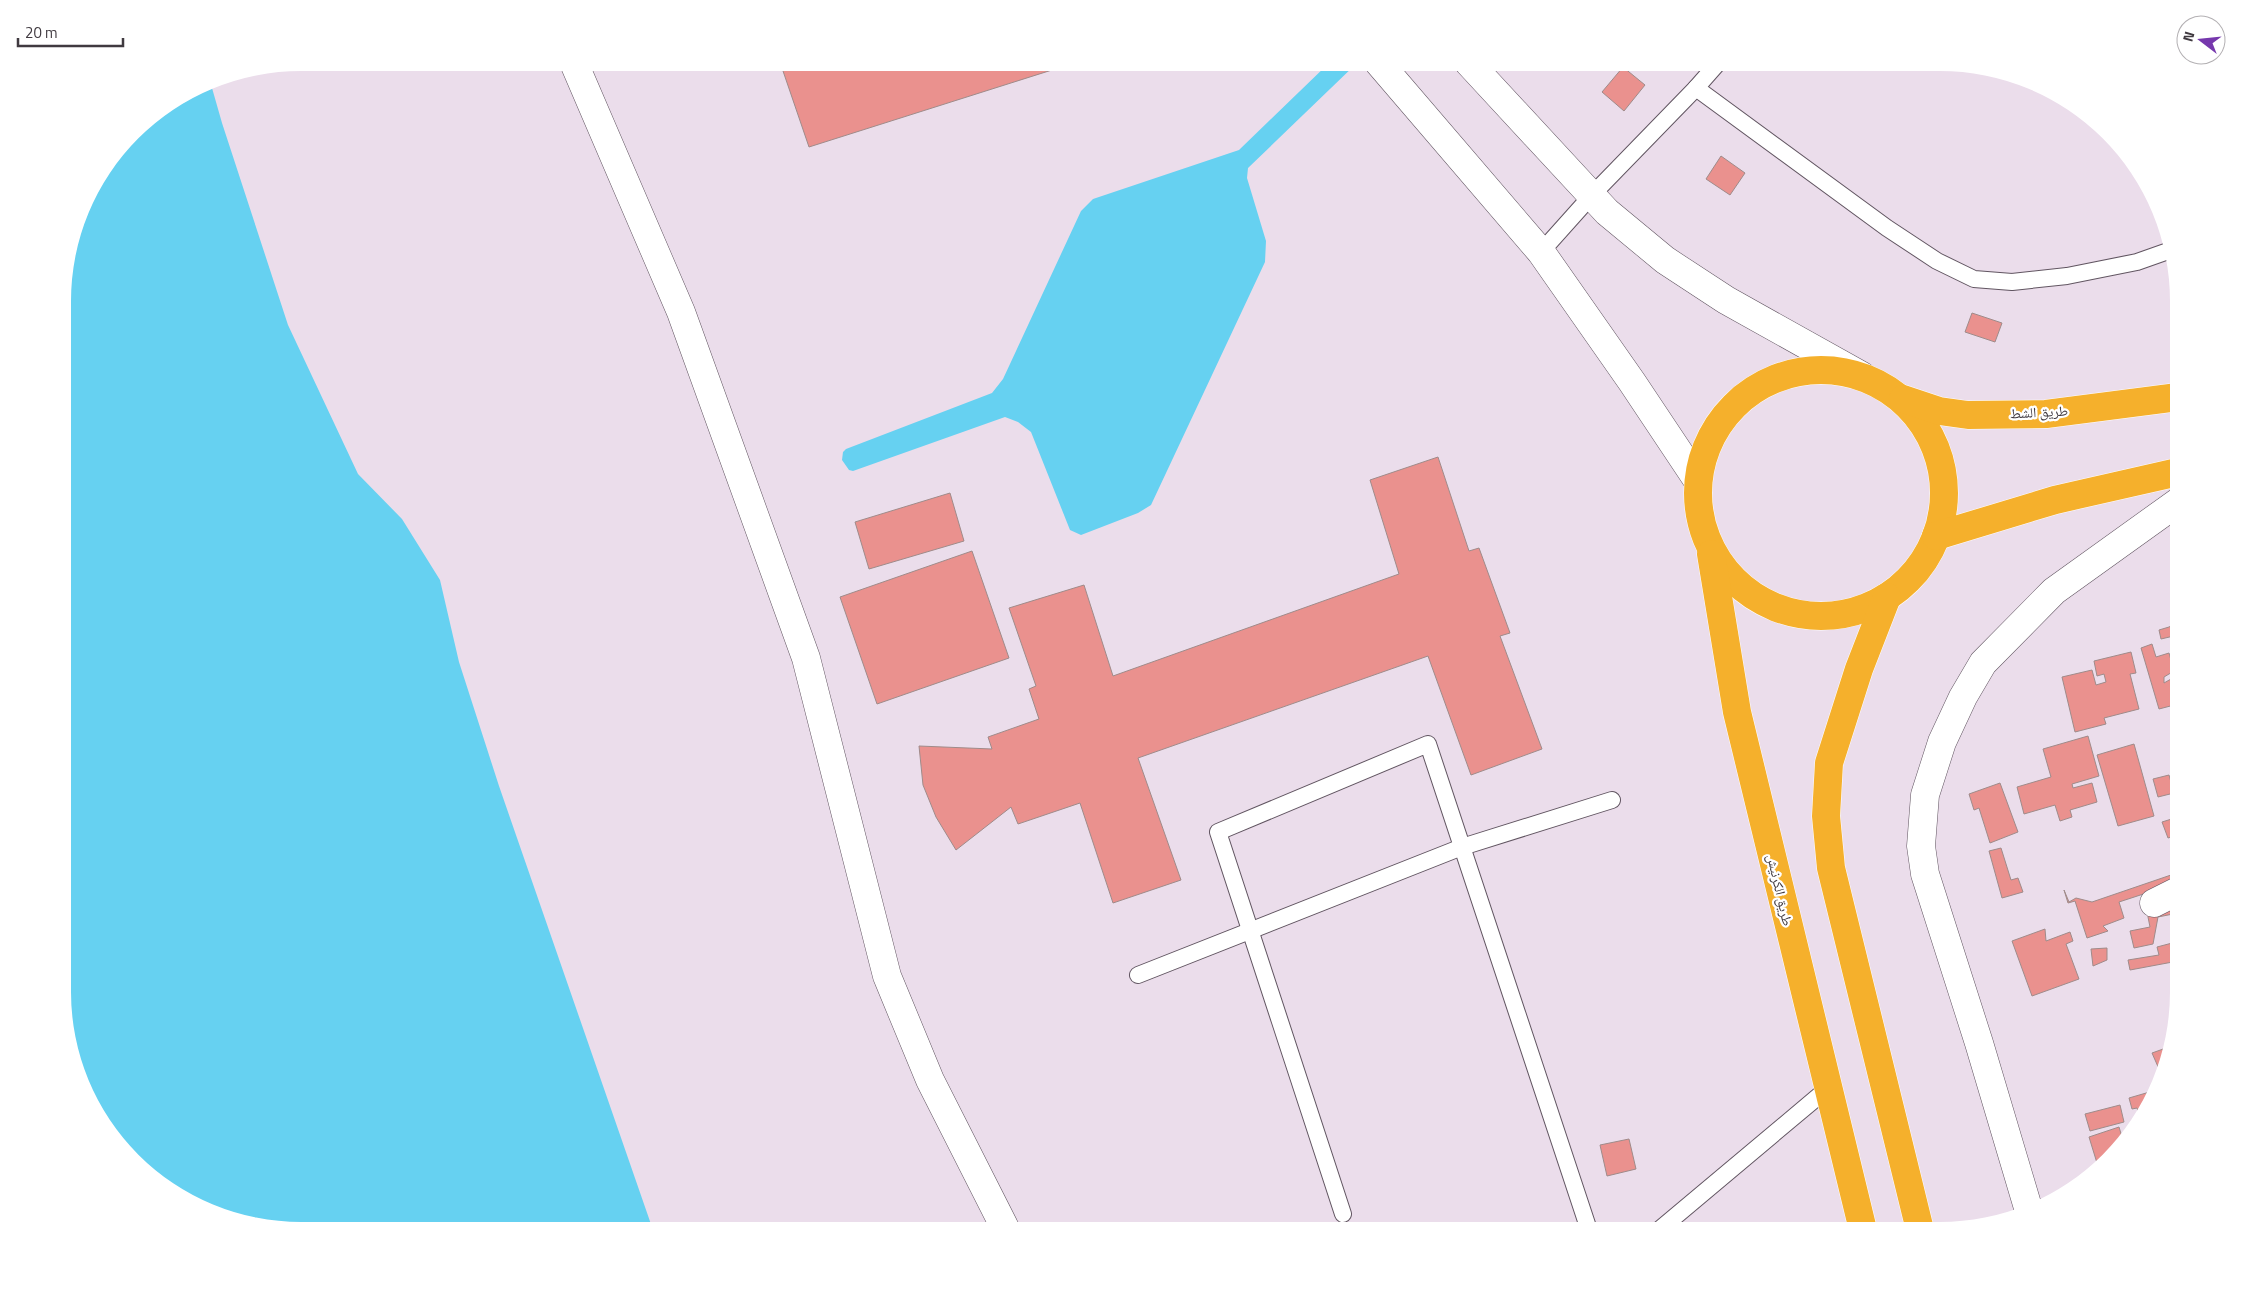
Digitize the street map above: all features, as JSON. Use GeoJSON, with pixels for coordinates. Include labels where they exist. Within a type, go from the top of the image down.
{"type":"FeatureCollection","features":[{"type":"Feature","properties":{"kind":"highway"},"geometry":{"type":"LineString","coordinates":[[1826,369],[1862,376],[1901,398],[1924,425],[1940,460],[1944,498],[1936,536],[1924,560],[1908,580],[1887,596],[1856,611],[1822,616],[1787,612],[1756,598],[1729,576],[1710,547],[1699,515],[1698,481],[1707,444],[1726,412],[1755,388],[1789,373],[1826,369]]}},
{"type":"Feature","properties":{"kind":"highway","name":"طريق الشط"},"geometry":{"type":"LineString","coordinates":[[1901,398],[1939,411],[1978,415],[2046,414],[2170,397]]}},
{"type":"Feature","properties":{"kind":"highway"},"geometry":{"type":"LineString","coordinates":[[1936,536],[2055,500],[2170,474]]}},
{"type":"Feature","properties":{"kind":"highway","name":"طريق الكرنيش"},"geometry":{"type":"LineString","coordinates":[[1710,547],[1737,712],[1860,1222]]}},
{"type":"Feature","properties":{"kind":"highway"},"geometry":{"type":"LineString","coordinates":[[1887,596],[1859,669],[1829,763],[1826,816],[1832,868],[1918,1222]]}},
{"type":"Feature","properties":{"kind":"street"},"geometry":{"type":"LineString","coordinates":[[578,71],[681,312],[806,658],[888,976],[930,1080],[1002,1222]]}},
{"type":"Feature","properties":{"kind":"street"},"geometry":{"type":"LineString","coordinates":[[1387,71],[1541,252],[1632,382],[1698,481]]}},
{"type":"Feature","properties":{"kind":"street"},"geometry":{"type":"LineString","coordinates":[[1476,71],[1607,212],[1665,260],[1726,300],[1862,376]]}},
{"type":"Feature","properties":{"kind":"street"},"geometry":{"type":"LineString","coordinates":[[2027,1205],[1979,1043],[1925,874],[1921,846],[1925,795],[1942,742],[1982,662],[2054,591],[2170,508]]}},
{"type":"Feature","properties":{"kind":"street"},"geometry":{"type":"LineString","coordinates":[[2154,903],[2170,895]]}},
{"type":"Feature","properties":{"kind":"lane"},"geometry":{"type":"LineString","coordinates":[[1541,252],[1592,195],[1710,71]]}},
{"type":"Feature","properties":{"kind":"lane"},"geometry":{"type":"LineString","coordinates":[[1696,88],[1887,228],[1937,261],[1974,279],[2012,282],[2067,276],[2137,262],[2164,252]]}},
{"type":"Feature","properties":{"kind":"lane"},"geometry":{"type":"LineString","coordinates":[[1342,1214],[1218,832],[1428,744],[1586,1222]]}},
{"type":"Feature","properties":{"kind":"lane"},"geometry":{"type":"LineString","coordinates":[[1138,975],[1462,847],[1612,800]]}},
{"type":"Feature","properties":{"kind":"lane"},"geometry":{"type":"LineString","coordinates":[[1669,1222],[1827,1089]]}},
{"type":"Feature","properties":{"kind":"water"},"geometry":{"type":"Polygon","coordinates":[[[1321,71],[1349,71],[1248,168],[1247,178],[1266,241],[1265,262],[1151,505],[1138,513],[1081,535],[1070,530],[1031,432],[1018,422],[1005,417],[853,471],[849,470],[842,460],[843,452],[846,449],[992,393],[1003,379],[1081,211],[1093,199],[1239,150],[1321,71]]]}},
{"type":"Feature","properties":{"kind":"water"},"geometry":{"type":"Polygon","coordinates":[[[212,89],[288,325],[358,474],[402,519],[440,580],[459,662],[499,786],[650,1222],[301,1222],[271,1220],[227,1210],[213,1204],[186,1191],[150,1165],[128,1143],[102,1107],[83,1066],[73,1022],[71,992],[71,301],[73,271],[83,227],[102,186],[110,174],[128,150],[150,128],[186,102],[212,89]]]}},
{"type":"Feature","properties":{"kind":"building"},"geometry":{"type":"Polygon","coordinates":[[[783,71],[1049,71],[809,147],[783,71]]]}},
{"type":"Feature","properties":{"kind":"building"},"geometry":{"type":"Polygon","coordinates":[[[1620,71],[1628,71],[1645,85],[1624,111],[1602,92],[1620,71]]]}},
{"type":"Feature","properties":{"kind":"building"},"geometry":{"type":"Polygon","coordinates":[[[1721,156],[1745,173],[1730,195],[1706,179],[1721,156]]]}},
{"type":"Feature","properties":{"kind":"building"},"geometry":{"type":"Polygon","coordinates":[[[1972,313],[2002,323],[1995,342],[1965,332],[1972,313]]]}},
{"type":"Feature","properties":{"kind":"building"},"geometry":{"type":"Polygon","coordinates":[[[1438,457],[1469,551],[1479,548],[1510,633],[1500,636],[1542,749],[1471,775],[1428,656],[1138,758],[1181,880],[1113,903],[1080,803],[1018,824],[1011,807],[956,850],[936,817],[923,785],[919,746],[992,749],[988,737],[1039,719],[1029,689],[1036,686],[1009,608],[1084,585],[1113,676],[1399,574],[1370,480],[1438,457]]]}},
{"type":"Feature","properties":{"kind":"building"},"geometry":{"type":"Polygon","coordinates":[[[950,493],[964,541],[869,569],[855,522],[950,493]]]}},
{"type":"Feature","properties":{"kind":"building"},"geometry":{"type":"Polygon","coordinates":[[[972,551],[1009,658],[877,704],[840,597],[972,551]]]}},
{"type":"Feature","properties":{"kind":"building"},"geometry":{"type":"Polygon","coordinates":[[[2169,627],[2170,637],[2161,639],[2159,630],[2169,627]]]}},
{"type":"Feature","properties":{"kind":"building"},"geometry":{"type":"Polygon","coordinates":[[[2152,644],[2156,657],[2169,653],[2170,673],[2164,677],[2164,683],[2170,680],[2170,706],[2159,709],[2141,648],[2152,644]]]}},
{"type":"Feature","properties":{"kind":"building"},"geometry":{"type":"Polygon","coordinates":[[[2131,652],[2136,673],[2130,674],[2139,709],[2104,718],[2106,724],[2075,732],[2062,677],[2092,670],[2096,685],[2106,682],[2104,674],[2097,676],[2094,661],[2131,652]]]}},
{"type":"Feature","properties":{"kind":"building"},"geometry":{"type":"Polygon","coordinates":[[[2088,736],[2099,776],[2072,784],[2073,788],[2092,783],[2097,802],[2070,810],[2072,817],[2060,821],[2055,805],[2024,814],[2017,787],[2051,777],[2043,749],[2088,736]]]}},
{"type":"Feature","properties":{"kind":"building"},"geometry":{"type":"Polygon","coordinates":[[[2134,744],[2154,816],[2118,826],[2097,755],[2134,744]]]}},
{"type":"Feature","properties":{"kind":"building"},"geometry":{"type":"Polygon","coordinates":[[[2169,775],[2170,794],[2158,797],[2153,779],[2169,775]]]}},
{"type":"Feature","properties":{"kind":"building"},"geometry":{"type":"Polygon","coordinates":[[[2000,783],[2018,832],[1990,843],[1979,808],[1974,810],[1969,794],[2000,783]]]}},
{"type":"Feature","properties":{"kind":"building"},"geometry":{"type":"Polygon","coordinates":[[[2170,820],[2170,837],[2168,838],[2162,822],[2170,820]]]}},
{"type":"Feature","properties":{"kind":"building"},"geometry":{"type":"Polygon","coordinates":[[[2001,848],[2011,880],[2018,878],[2023,892],[2002,898],[1989,851],[2001,848]]]}},
{"type":"Feature","properties":{"kind":"building"},"geometry":{"type":"Polygon","coordinates":[[[2170,875],[2170,885],[2119,902],[2124,918],[2103,926],[2108,931],[2087,938],[2075,901],[2068,903],[2064,890],[2069,902],[2076,898],[2092,902],[2170,875]]]}},
{"type":"Feature","properties":{"kind":"building"},"geometry":{"type":"Polygon","coordinates":[[[2170,902],[2170,915],[2158,917],[2153,944],[2134,948],[2130,931],[2150,927],[2146,907],[2170,902]]]}},
{"type":"Feature","properties":{"kind":"building"},"geometry":{"type":"Polygon","coordinates":[[[2045,929],[2046,941],[2070,932],[2073,941],[2066,944],[2079,979],[2032,996],[2012,941],[2045,929]]]}},
{"type":"Feature","properties":{"kind":"building"},"geometry":{"type":"Polygon","coordinates":[[[2170,944],[2170,962],[2130,970],[2128,960],[2159,955],[2157,947],[2170,944]]]}},
{"type":"Feature","properties":{"kind":"building"},"geometry":{"type":"Polygon","coordinates":[[[2107,948],[2107,960],[2093,966],[2091,949],[2107,948]]]}},
{"type":"Feature","properties":{"kind":"building"},"geometry":{"type":"Polygon","coordinates":[[[2162,1049],[2158,1066],[2152,1053],[2162,1049]]]}},
{"type":"Feature","properties":{"kind":"building"},"geometry":{"type":"Polygon","coordinates":[[[2146,1093],[2137,1109],[2132,1109],[2129,1098],[2146,1093]]]}},
{"type":"Feature","properties":{"kind":"building"},"geometry":{"type":"Polygon","coordinates":[[[2120,1105],[2124,1122],[2090,1131],[2085,1114],[2120,1105]]]}},
{"type":"Feature","properties":{"kind":"building"},"geometry":{"type":"Polygon","coordinates":[[[2119,1127],[2121,1133],[2096,1160],[2089,1137],[2119,1127]]]}},
{"type":"Feature","properties":{"kind":"building"},"geometry":{"type":"Polygon","coordinates":[[[1629,1139],[1636,1169],[1607,1176],[1600,1145],[1629,1139]]]}}]}
